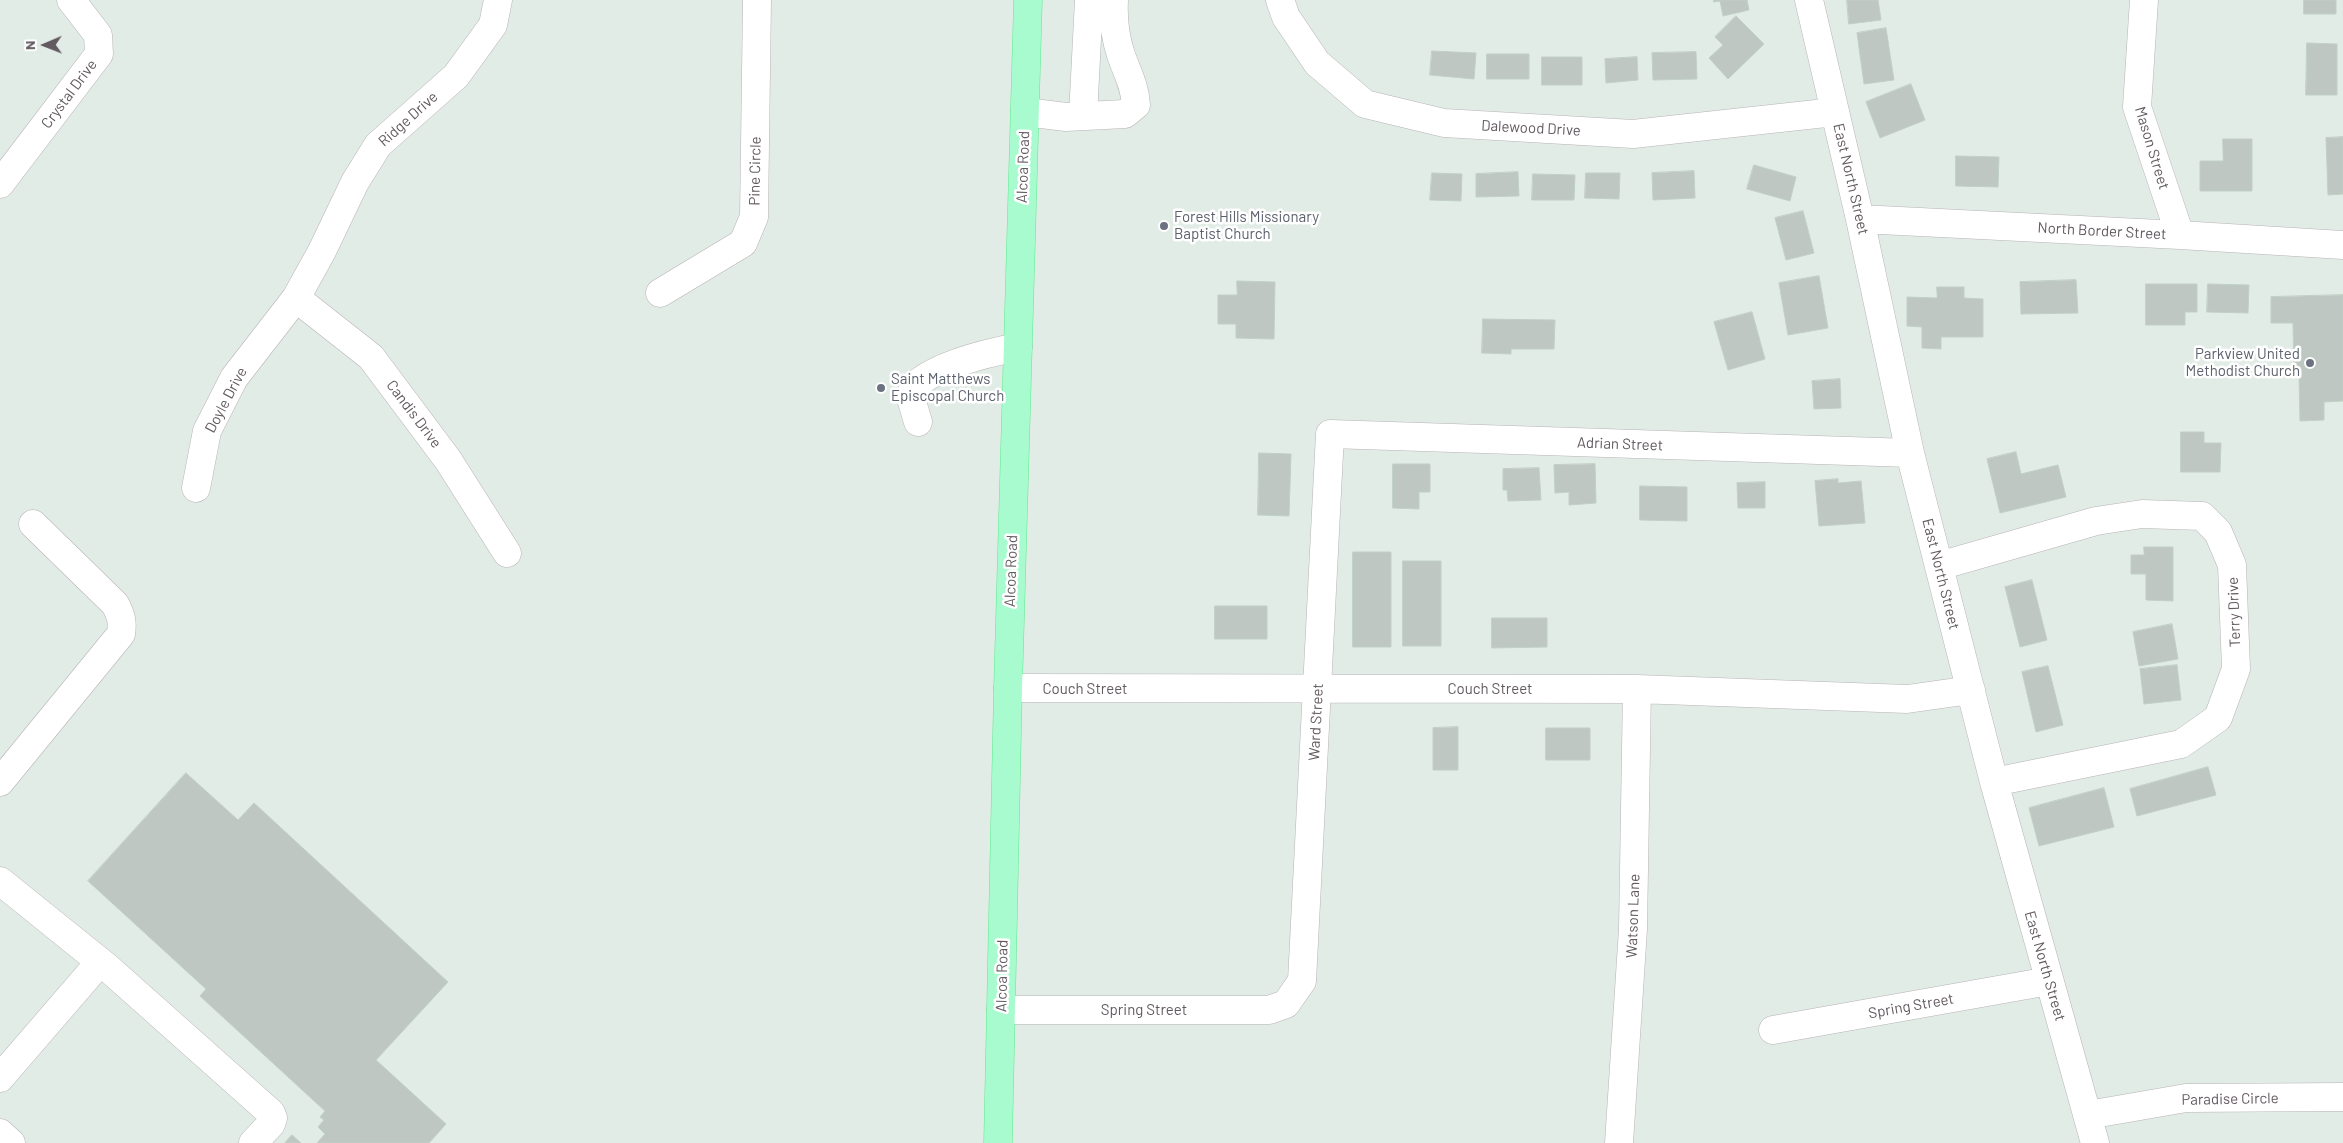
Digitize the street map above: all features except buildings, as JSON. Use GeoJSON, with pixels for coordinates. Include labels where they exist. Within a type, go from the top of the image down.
{"type":"FeatureCollection","features":[{"type":"Feature","properties":{"kind":"main road","name":"Alcoa Road"},"geometry":{"type":"LineString","coordinates":[[998,1143],[1008,688],[1028,0]]}},
{"type":"Feature","properties":{"kind":"street","name":"Crystal Drive"},"geometry":{"type":"LineString","coordinates":[[0,184],[99,54],[98,35],[72,0]]}},
{"type":"Feature","properties":{"kind":"street","name":"Ridge Drive"},"geometry":{"type":"LineString","coordinates":[[296,298],[322,251],[355,182],[378,145],[456,76],[493,25],[498,0]]}},
{"type":"Feature","properties":{"kind":"street","name":"Pine Circle"},"geometry":{"type":"LineString","coordinates":[[660,294],[743,243],[754,218],[757,0]]}},
{"type":"Feature","properties":{"kind":"street"},"geometry":{"type":"LineString","coordinates":[[1083,116],[1089,0]]}},
{"type":"Feature","properties":{"kind":"street"},"geometry":{"type":"LineString","coordinates":[[1025,112],[1047,116],[1125,114],[1136,105],[1135,92],[1116,38],[1113,16],[1114,0]]}},
{"type":"Feature","properties":{"kind":"street","name":"Dalewood Drive"},"geometry":{"type":"LineString","coordinates":[[1280,0],[1286,17],[1317,63],[1365,104],[1444,124],[1633,134],[1835,112]]}},
{"type":"Feature","properties":{"kind":"street","name":"East North Street"},"geometry":{"type":"LineString","coordinates":[[1809,0],[1860,220],[1910,453],[1994,782],[2095,1143]]}},
{"type":"Feature","properties":{"kind":"street","name":"Mason Street"},"geometry":{"type":"LineString","coordinates":[[2144,0],[2137,107],[2180,235]]}},
{"type":"Feature","properties":{"kind":"street","name":"North Border Street"},"geometry":{"type":"LineString","coordinates":[[1860,220],[2180,235],[2343,245]]}},
{"type":"Feature","properties":{"kind":"street","name":"Doyle Drive"},"geometry":{"type":"LineString","coordinates":[[196,488],[207,431],[234,378],[296,298]]}},
{"type":"Feature","properties":{"kind":"street","name":"Candis Drive"},"geometry":{"type":"LineString","coordinates":[[296,298],[371,357],[448,460],[507,553]]}},
{"type":"Feature","properties":{"kind":"street"},"geometry":{"type":"LineString","coordinates":[[918,422],[910,395],[917,383],[944,369],[987,353],[1018,347]]}},
{"type":"Feature","properties":{"kind":"street","name":"Adrian Street"},"geometry":{"type":"LineString","coordinates":[[1330,434],[1910,453]]}},
{"type":"Feature","properties":{"kind":"street","name":"Ward Street"},"geometry":{"type":"LineString","coordinates":[[1286,1004],[1302,981],[1330,434]]}},
{"type":"Feature","properties":{"kind":"street","name":"Terry Drive"},"geometry":{"type":"LineString","coordinates":[[1939,566],[2096,521],[2142,514],[2202,516],[2218,532],[2232,565],[2236,669],[2218,718],[2181,744],[1994,782]]}},
{"type":"Feature","properties":{"kind":"street"},"geometry":{"type":"LineString","coordinates":[[0,782],[121,634],[123,624],[115,604],[33,524]]}},
{"type":"Feature","properties":{"kind":"street","name":"Couch Street"},"geometry":{"type":"LineString","coordinates":[[1008,688],[1637,689],[1907,699],[1971,690]]}},
{"type":"Feature","properties":{"kind":"street","name":"Watson Lane"},"geometry":{"type":"LineString","coordinates":[[1619,1143],[1634,929],[1637,689]]}},
{"type":"Feature","properties":{"kind":"street"},"geometry":{"type":"LineString","coordinates":[[0,880],[100,962],[271,1113],[273,1118],[271,1124],[253,1143]]}},
{"type":"Feature","properties":{"kind":"street"},"geometry":{"type":"LineString","coordinates":[[0,1078],[100,962]]}},
{"type":"Feature","properties":{"kind":"street","name":"Spring Street"},"geometry":{"type":"LineString","coordinates":[[1773,1030],[2049,981]]}},
{"type":"Feature","properties":{"kind":"street","name":"Spring Street"},"geometry":{"type":"LineString","coordinates":[[1001,1010],[1269,1010],[1286,1004]]}},
{"type":"Feature","properties":{"kind":"street","name":"Paradise Circle"},"geometry":{"type":"LineString","coordinates":[[2088,1116],[2186,1098],[2343,1098]]}},
{"type":"Feature","properties":{"kind":"street"},"geometry":{"type":"LineString","coordinates":[[0,1133],[11,1143]]}},
{"type":"Feature","properties":{"kind":"place","name":"Forest Hills Missionary Baptist Church"},"geometry":{"type":"Point","coordinates":[1164,226]}},
{"type":"Feature","properties":{"kind":"place","name":"Parkview United Methodist Church"},"geometry":{"type":"Point","coordinates":[2310,363]}},
{"type":"Feature","properties":{"kind":"place","name":"Saint Matthews Episcopal Church"},"geometry":{"type":"Point","coordinates":[881,388]}}]}
